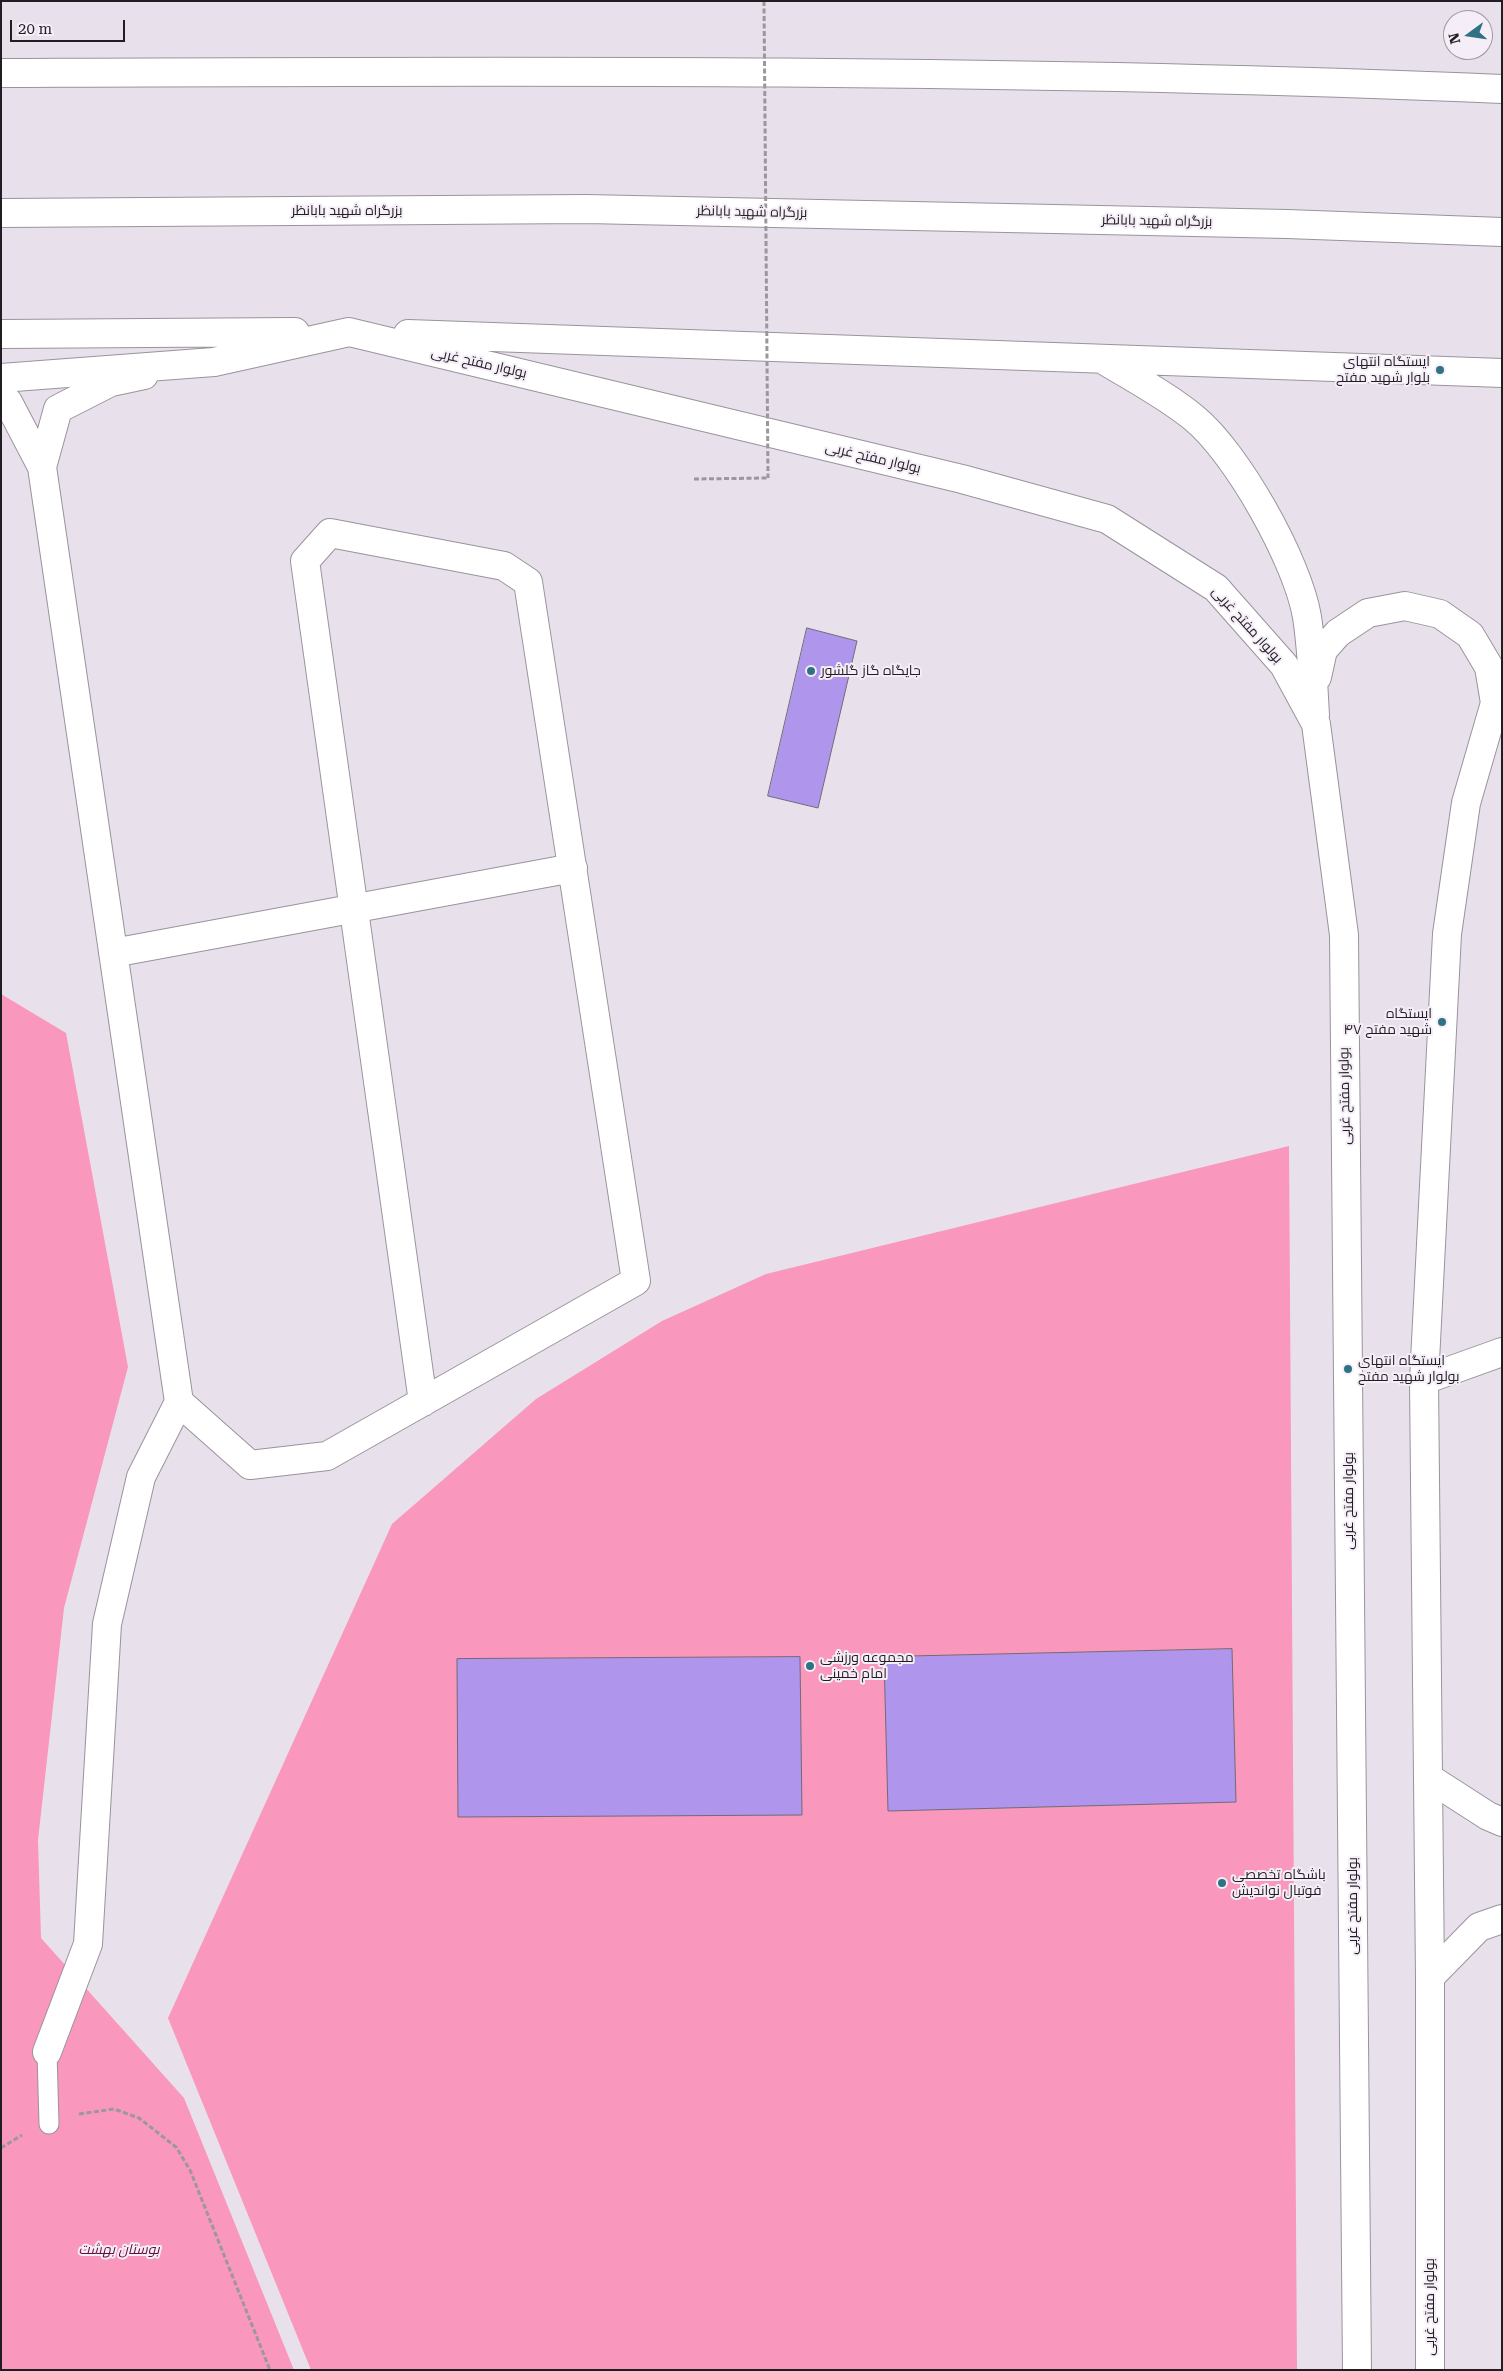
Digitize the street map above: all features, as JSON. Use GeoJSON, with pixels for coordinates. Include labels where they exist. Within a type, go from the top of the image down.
{"type":"FeatureCollection","features":[{"type":"Feature","properties":{"kind":"main road"},"geometry":{"type":"LineString","coordinates":[[1,73],[944,74],[1289,80],[1502,90]]}},
{"type":"Feature","properties":{"kind":"main road","name":"بزرگراه شهید بابانظر"},"geometry":{"type":"LineString","coordinates":[[1,214],[586,209],[1287,224],[1502,232]]}},
{"type":"Feature","properties":{"kind":"main road"},"geometry":{"type":"LineString","coordinates":[[1,334],[348,332],[1502,374]]}},
{"type":"Feature","properties":{"kind":"main road"},"geometry":{"type":"LineString","coordinates":[[42,467],[58,409],[111,382],[214,362],[348,332]]}},
{"type":"Feature","properties":{"kind":"main road","name":"بولوار مفتح غربی"},"geometry":{"type":"LineString","coordinates":[[348,332],[962,479],[1107,519],[1216,588],[1284,665],[1316,724],[1344,935],[1356,2370]]}},
{"type":"Feature","properties":{"kind":"main road"},"geometry":{"type":"LineString","coordinates":[[1101,358],[1196,419],[1227,455],[1261,506],[1286,553],[1307,616],[1316,724]]}},
{"type":"Feature","properties":{"kind":"main road"},"geometry":{"type":"LineString","coordinates":[[1,378],[214,362]]}},
{"type":"Feature","properties":{"kind":"main road"},"geometry":{"type":"LineString","coordinates":[[1,400],[8,402],[42,467],[179,1402],[141,1477],[107,1624],[88,1944],[47,2052]]}},
{"type":"Feature","properties":{"kind":"main road"},"geometry":{"type":"LineString","coordinates":[[179,1402],[250,1466],[327,1456],[423,1402],[636,1280],[528,582],[504,566],[330,533],[305,560],[423,1402]]}},
{"type":"Feature","properties":{"kind":"main road"},"geometry":{"type":"LineString","coordinates":[[1316,724],[1318,667],[1323,650],[1338,633],[1368,613],[1405,606],[1440,614],[1470,635],[1489,667],[1498,698]]}},
{"type":"Feature","properties":{"kind":"main road","name":"بولوار مفتح غربی"},"geometry":{"type":"LineString","coordinates":[[1430,2370],[1429,1778],[1424,1380],[1447,934],[1466,803],[1498,698]]}},
{"type":"Feature","properties":{"kind":"main road"},"geometry":{"type":"LineString","coordinates":[[113,953],[573,868]]}},
{"type":"Feature","properties":{"kind":"main road"},"geometry":{"type":"LineString","coordinates":[[1424,1380],[1502,1352]]}},
{"type":"Feature","properties":{"kind":"main road"},"geometry":{"type":"LineString","coordinates":[[1429,1778],[1488,1816],[1502,1822]]}},
{"type":"Feature","properties":{"kind":"main road"},"geometry":{"type":"LineString","coordinates":[[1430,1977],[1479,1928],[1502,1918]]}},
{"type":"Feature","properties":{"kind":"lane"},"geometry":{"type":"LineString","coordinates":[[47,2052],[49,2124]]}},
{"type":"Feature","properties":{"kind":"path"},"geometry":{"type":"LineString","coordinates":[[694,478],[768,478],[764,1]]}},
{"type":"Feature","properties":{"kind":"path"},"geometry":{"type":"LineString","coordinates":[[1,2148],[26,2132],[49,2124],[76,2115],[114,2109],[139,2118],[176,2147],[190,2170],[270,2370]]}},
{"type":"Feature","properties":{"kind":"green space","name":"بوستان بهشت"},"geometry":{"type":"Polygon","coordinates":[[[1,994],[66,1033],[128,1367],[64,1608],[38,1840],[41,1938],[184,2098],[294,2370],[1,2370],[1,994]]]}},
{"type":"Feature","properties":{"kind":"green space","name":"مجموعه ورزشی امام خمینی"},"geometry":{"type":"Polygon","coordinates":[[[1289,1146],[1297,2370],[311,2370],[168,2018],[392,1524],[536,1399],[662,1321],[766,1274],[1289,1146]]]}},
{"type":"Feature","properties":{"kind":"building"},"geometry":{"type":"Polygon","coordinates":[[[807,628],[857,641],[818,808],[768,796],[807,628]]]}},
{"type":"Feature","properties":{"kind":"building"},"geometry":{"type":"Polygon","coordinates":[[[1232,1649],[1236,1802],[888,1811],[884,1657],[1232,1649]]]}},
{"type":"Feature","properties":{"kind":"building"},"geometry":{"type":"Polygon","coordinates":[[[800,1657],[802,1815],[458,1817],[457,1659],[800,1657]]]}},
{"type":"Feature","properties":{"kind":"place","name":"ایستگاه انتهای بلوار شهید مفتح"},"geometry":{"type":"Point","coordinates":[1440,370]}},
{"type":"Feature","properties":{"kind":"place","name":"جایگاه گاز گلشور"},"geometry":{"type":"Point","coordinates":[811,671]}},
{"type":"Feature","properties":{"kind":"place","name":"ایستگاه شهید مفتح ۴۷"},"geometry":{"type":"Point","coordinates":[1442,1022]}},
{"type":"Feature","properties":{"kind":"place","name":"ایستگاه انتهای بولوار شهید مفتح"},"geometry":{"type":"Point","coordinates":[1348,1369]}},
{"type":"Feature","properties":{"kind":"place","name":"مجموعه ورزشی امام خمینی"},"geometry":{"type":"Point","coordinates":[810,1666]}},
{"type":"Feature","properties":{"kind":"place","name":"باشگاه تخصصی فوتبال نواندیش"},"geometry":{"type":"Point","coordinates":[1222,1883]}}]}
